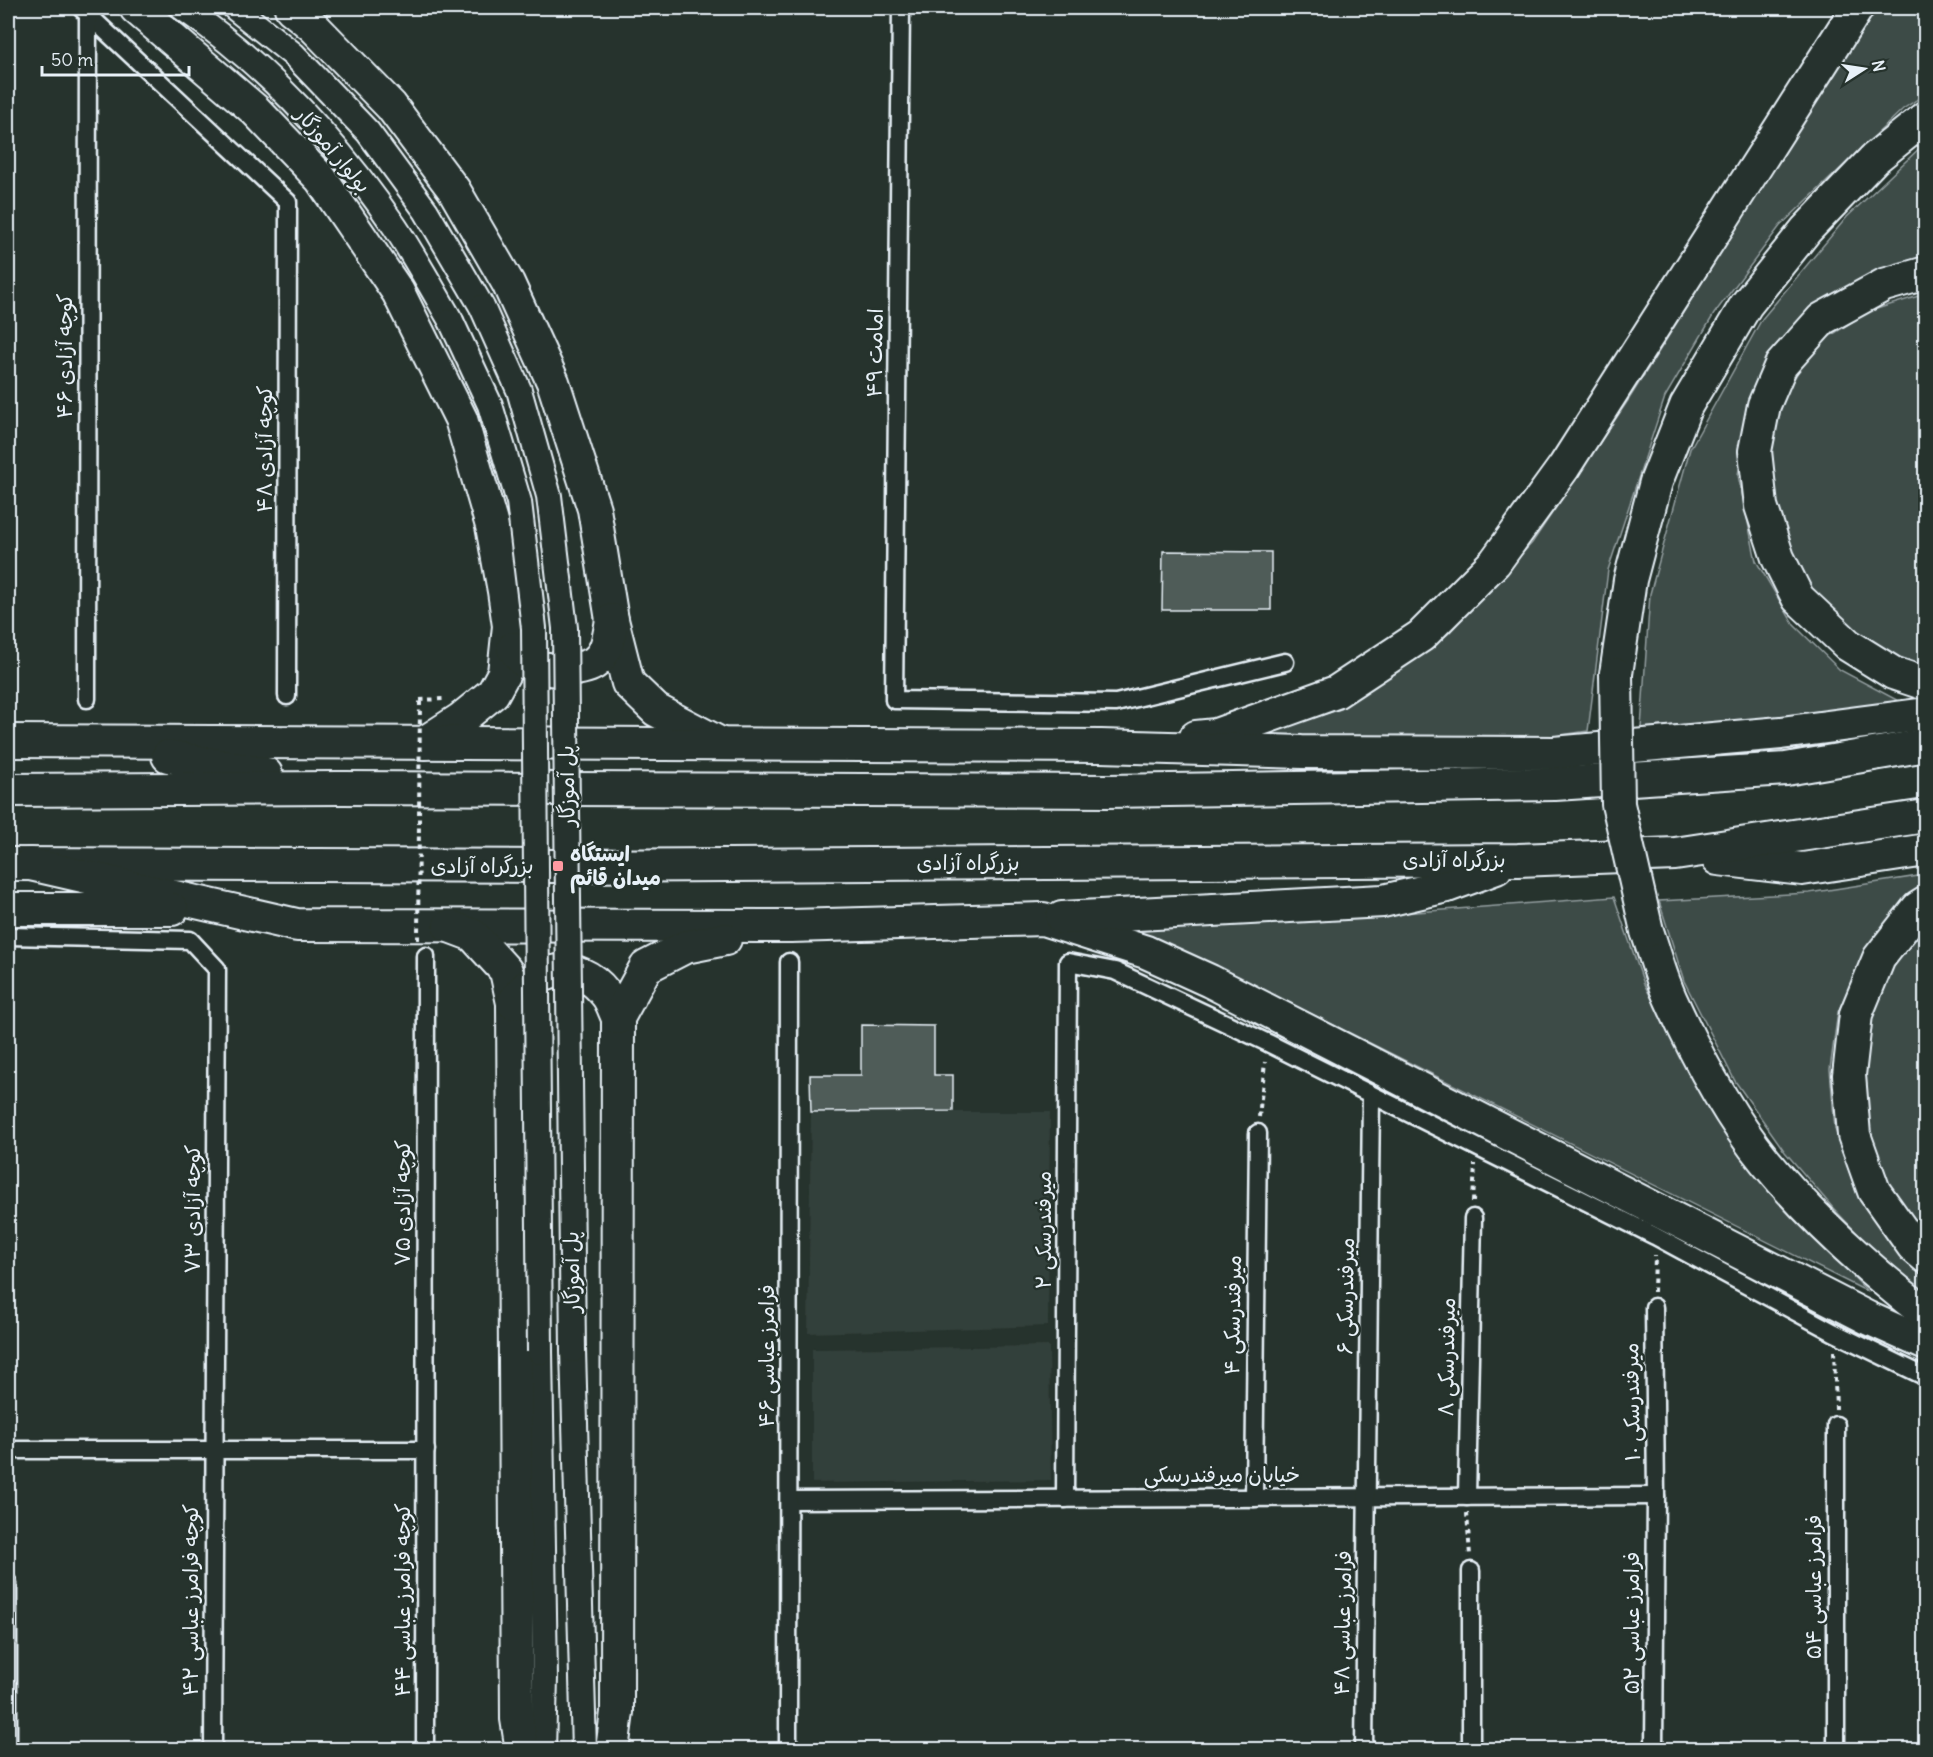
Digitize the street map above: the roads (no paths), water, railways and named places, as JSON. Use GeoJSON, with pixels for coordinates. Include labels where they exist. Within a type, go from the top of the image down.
{"type":"FeatureCollection","features":[{"type":"Feature","properties":{"kind":"highway"},"geometry":{"type":"LineString","coordinates":[[136,8],[255,110],[321,179],[398,292],[461,419],[492,526],[512,646],[525,662],[549,670],[572,669],[594,663],[607,647],[612,620]]}},
{"type":"Feature","properties":{"kind":"highway"},"geometry":{"type":"LineString","coordinates":[[291,8],[313,26],[391,106],[453,190],[508,283],[553,382],[594,509],[612,620],[628,683],[656,710],[720,744]]}},
{"type":"Feature","properties":{"kind":"highway"},"geometry":{"type":"LineString","coordinates":[[1101,746],[1216,735],[1336,692],[1421,636],[1495,562],[1564,467],[1857,8]]}},
{"type":"Feature","properties":{"kind":"highway"},"geometry":{"type":"LineString","coordinates":[[1926,117],[1874,159],[1806,230],[1746,305],[1686,405],[1656,482],[1630,580],[1616,674],[1618,804],[1647,931],[1670,998],[1720,1096],[1764,1160],[1818,1220],[1884,1281],[1926,1314]]}},
{"type":"Feature","properties":{"kind":"highway"},"geometry":{"type":"LineString","coordinates":[[1926,273],[1884,285],[1822,319],[1781,365],[1764,405],[1755,451],[1761,506],[1778,558],[1798,598],[1848,645],[1893,673],[1926,684]]}},
{"type":"Feature","properties":{"kind":"highway"},"geometry":{"type":"LineString","coordinates":[[424,743],[461,719],[493,693],[504,673],[509,626]]}},
{"type":"Feature","properties":{"kind":"highway"},"geometry":{"type":"LineString","coordinates":[[8,741],[1101,746],[1302,752],[1554,753],[1781,733],[1926,714]]}},
{"type":"Feature","properties":{"kind":"highway"},"geometry":{"type":"LineString","coordinates":[[87,741],[341,788]]}},
{"type":"Feature","properties":{"kind":"highway"},"geometry":{"type":"LineString","coordinates":[[8,790],[341,788],[1108,791],[1555,784],[1786,769],[1926,745]]}},
{"type":"Feature","properties":{"kind":"highway","name":"بزرگراه آزادی"},"geometry":{"type":"LineString","coordinates":[[19,864],[558,866],[1518,860],[1676,854],[1926,816]]}},
{"type":"Feature","properties":{"kind":"highway"},"geometry":{"type":"LineString","coordinates":[[1676,854],[1802,869],[1926,850]]}},
{"type":"Feature","properties":{"kind":"highway"},"geometry":{"type":"LineString","coordinates":[[430,932],[1043,919],[1383,901],[1447,886],[1518,860]]}},
{"type":"Feature","properties":{"kind":"highway"},"geometry":{"type":"LineString","coordinates":[[19,864],[297,925],[472,935],[506,971],[513,1003],[517,1719],[522,1749]]}},
{"type":"Feature","properties":{"kind":"highway"},"geometry":{"type":"LineString","coordinates":[[1926,903],[1918,908],[1880,958],[1856,1014],[1849,1075],[1854,1135],[1874,1191],[1913,1246],[1926,1257]]}},
{"type":"Feature","properties":{"kind":"highway"},"geometry":{"type":"LineString","coordinates":[[8,909],[226,908]]}},
{"type":"Feature","properties":{"kind":"highway"},"geometry":{"type":"LineString","coordinates":[[1043,919],[1146,952],[1210,981],[1857,1313],[1926,1344]]}},
{"type":"Feature","properties":{"kind":"highway"},"geometry":{"type":"LineString","coordinates":[[618,1018],[646,967],[685,946],[791,926]]}},
{"type":"Feature","properties":{"kind":"highway"},"geometry":{"type":"LineString","coordinates":[[513,1003],[522,988],[542,975],[565,970],[588,977],[606,993],[618,1018],[617,1712],[612,1749]]}},
{"type":"Feature","properties":{"kind":"main road","name":"بولوار آموزگار"},"geometry":{"type":"LineString","coordinates":[[183,8],[275,82],[344,158],[395,227],[451,321]]}},
{"type":"Feature","properties":{"kind":"main road","name":"بولوار آموزگار"},"geometry":{"type":"LineString","coordinates":[[236,8],[294,55],[368,132],[426,211],[482,307]]}},
{"type":"Feature","properties":{"kind":"main road","name":"پل آموزگار"},"geometry":{"type":"LineString","coordinates":[[482,307],[519,390],[549,496],[565,628],[573,1350],[584,1749]]}},
{"type":"Feature","properties":{"kind":"main road","name":"پل آموزگار"},"geometry":{"type":"LineString","coordinates":[[451,321],[490,405],[519,502],[534,628],[545,1678],[543,1749]]}},
{"type":"Feature","properties":{"kind":"street","name":"امامت ۴۹"},"geometry":{"type":"LineString","coordinates":[[901,8],[894,700],[1116,703],[1285,662]]}},
{"type":"Feature","properties":{"kind":"street","name":"کوچه آزادی ۴۸"},"geometry":{"type":"LineString","coordinates":[[85,10],[288,202],[287,696]]}},
{"type":"Feature","properties":{"kind":"street","name":"کوچه آزادی ۴۶"},"geometry":{"type":"LineString","coordinates":[[85,10],[87,699]]}},
{"type":"Feature","properties":{"kind":"street","name":"کوچه آزادی ۷۳"},"geometry":{"type":"LineString","coordinates":[[8,936],[190,940],[217,969],[215,1450]]}},
{"type":"Feature","properties":{"kind":"street","name":"کوچه آزادی ۷۵"},"geometry":{"type":"LineString","coordinates":[[426,956],[426,1450]]}},
{"type":"Feature","properties":{"kind":"street","name":"فرامرز عباسی ۴۶"},"geometry":{"type":"LineString","coordinates":[[788,1749],[789,962]]}},
{"type":"Feature","properties":{"kind":"street","name":"میرفندرسکی ۲"},"geometry":{"type":"LineString","coordinates":[[1065,1499],[1068,962],[1116,971],[1268,1043],[1371,1096]]}},
{"type":"Feature","properties":{"kind":"street"},"geometry":{"type":"LineString","coordinates":[[1371,1096],[1655,1236],[1833,1332],[1926,1377]]}},
{"type":"Feature","properties":{"kind":"street","name":"میرفندرسکی ۶"},"geometry":{"type":"LineString","coordinates":[[1367,1497],[1371,1096]]}},
{"type":"Feature","properties":{"kind":"street","name":"میرفندرسکی ۴"},"geometry":{"type":"LineString","coordinates":[[1254,1498],[1258,1132]]}},
{"type":"Feature","properties":{"kind":"street","name":"میرفندرسکی ۸"},"geometry":{"type":"LineString","coordinates":[[1467,1497],[1473,1218]]}},
{"type":"Feature","properties":{"kind":"street","name":"میرفندرسکی ۱۰"},"geometry":{"type":"LineString","coordinates":[[1654,1307],[1656,1496]]}},
{"type":"Feature","properties":{"kind":"street","name":"فرامرز عباسی ۵۴"},"geometry":{"type":"LineString","coordinates":[[1836,1425],[1836,1749]]}},
{"type":"Feature","properties":{"kind":"street"},"geometry":{"type":"LineString","coordinates":[[8,1450],[426,1450]]}},
{"type":"Feature","properties":{"kind":"street","name":"کوچه فرامرز عباسی ۴۲"},"geometry":{"type":"LineString","coordinates":[[213,1749],[215,1450]]}},
{"type":"Feature","properties":{"kind":"street","name":"کوچه فرامرز عباسی ۴۴"},"geometry":{"type":"LineString","coordinates":[[425,1749],[426,1450]]}},
{"type":"Feature","properties":{"kind":"street","name":"خیابان میرفندرسکی"},"geometry":{"type":"LineString","coordinates":[[789,1500],[1656,1496]]}},
{"type":"Feature","properties":{"kind":"street","name":"فرامرز عباسی ۵۲"},"geometry":{"type":"LineString","coordinates":[[1654,1749],[1656,1496]]}},
{"type":"Feature","properties":{"kind":"street","name":"فرامرز عباسی ۴۸"},"geometry":{"type":"LineString","coordinates":[[1364,1749],[1367,1497]]}},
{"type":"Feature","properties":{"kind":"street"},"geometry":{"type":"LineString","coordinates":[[1471,1571],[1471,1749]]}},
{"type":"Feature","properties":{"kind":"street"},"geometry":{"type":"LineString","coordinates":[[8,1583],[8,1749]]}},
{"type":"Feature","properties":{"kind":"place","name":"ایستگاه میدان قائم"},"geometry":{"type":"Point","coordinates":[558,866]}}]}
